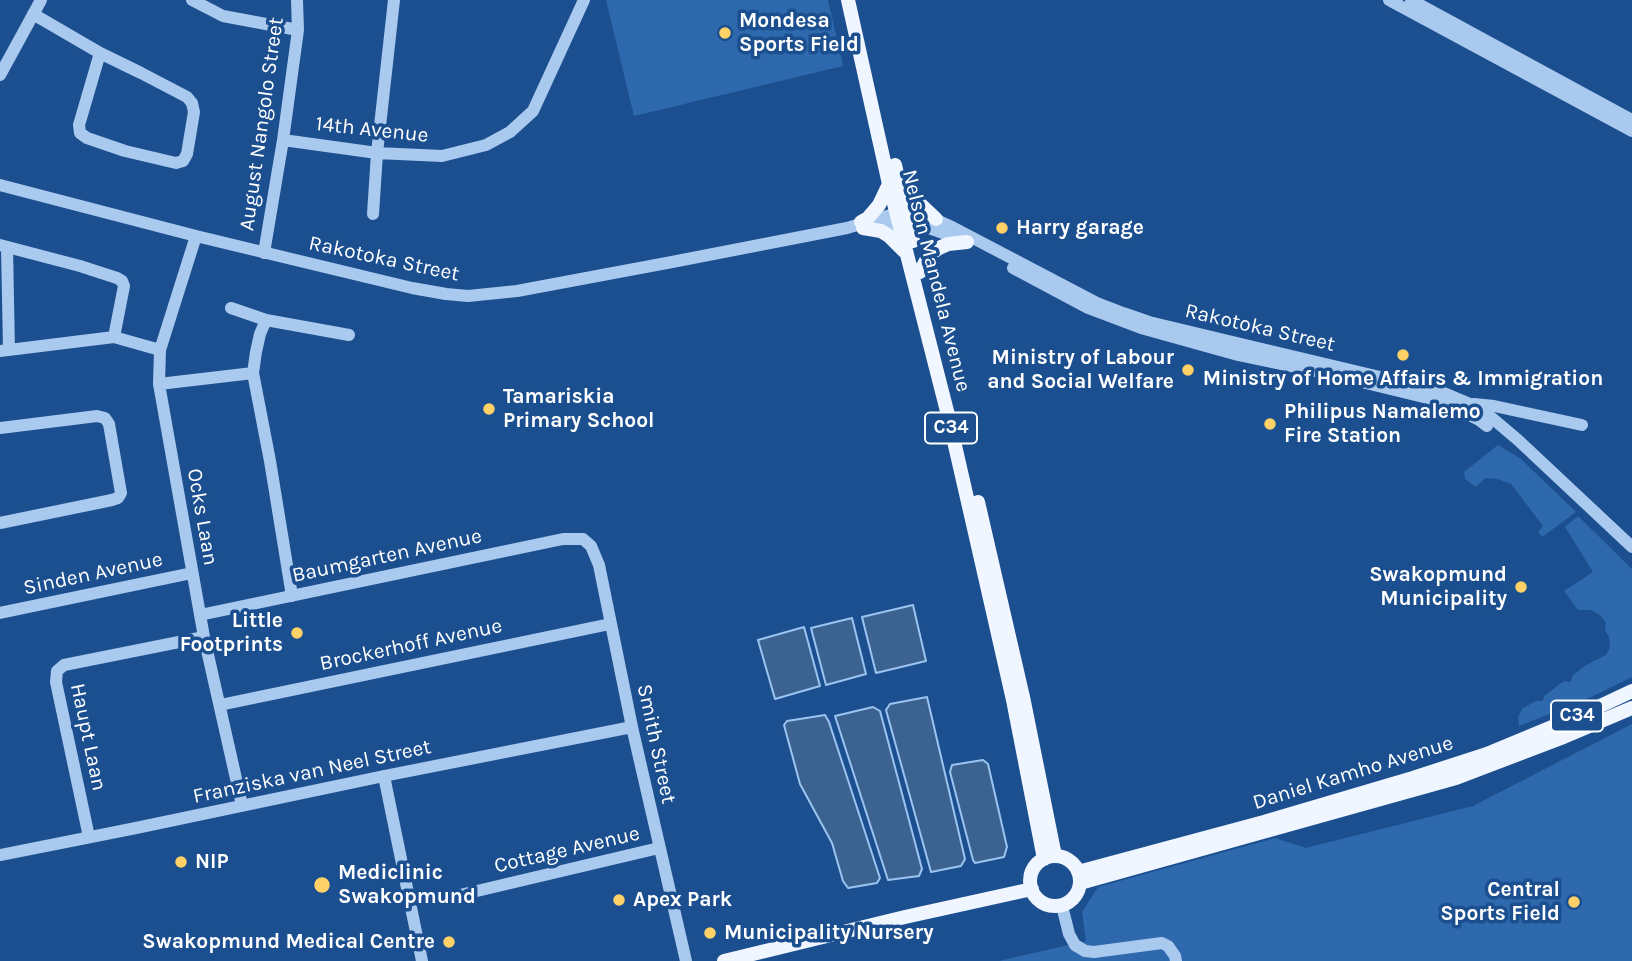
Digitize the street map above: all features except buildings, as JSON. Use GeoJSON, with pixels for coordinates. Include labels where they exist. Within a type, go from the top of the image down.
{"type":"FeatureCollection","features":[{"type":"Feature","properties":{"kind":"main road","name":"Nelson Mandela Avenue"},"geometry":{"type":"LineString","coordinates":[[848,0],[989,546],[1023,697],[1049,858]]}},
{"type":"Feature","properties":{"kind":"main road","name":"Nelson Mandela Avenue"},"geometry":{"type":"LineString","coordinates":[[858,0],[893,178]]}},
{"type":"Feature","properties":{"kind":"main road"},"geometry":{"type":"LineString","coordinates":[[907,255],[889,236],[862,225],[879,205],[893,178],[936,219]]}},
{"type":"Feature","properties":{"kind":"main road","name":"Nelson Mandela Avenue"},"geometry":{"type":"LineString","coordinates":[[903,218],[907,255],[948,415],[1049,858]]}},
{"type":"Feature","properties":{"kind":"main road"},"geometry":{"type":"LineString","coordinates":[[920,272],[929,255],[939,248],[967,242]]}},
{"type":"Feature","properties":{"kind":"main road","name":"Daniel Kamho Avenue"},"geometry":{"type":"LineString","coordinates":[[1079,877],[1487,754],[1632,691]]}},
{"type":"Feature","properties":{"kind":"main road","name":"Daniel Kamho Avenue"},"geometry":{"type":"LineString","coordinates":[[1079,877],[1456,778],[1632,708]]}},
{"type":"Feature","properties":{"kind":"main road"},"geometry":{"type":"LineString","coordinates":[[1049,858],[1069,860],[1079,877],[1075,896],[1062,906],[1044,904],[1034,895],[1030,883],[1032,871],[1039,862],[1049,858]]}},
{"type":"Feature","properties":{"kind":"main road"},"geometry":{"type":"LineString","coordinates":[[724,961],[1032,889]]}},
{"type":"Feature","properties":{"kind":"street"},"geometry":{"type":"LineString","coordinates":[[0,75],[41,0]]}},
{"type":"Feature","properties":{"kind":"street"},"geometry":{"type":"LineString","coordinates":[[192,0],[223,16],[298,30]]}},
{"type":"Feature","properties":{"kind":"street","name":"August Nangolo Street"},"geometry":{"type":"LineString","coordinates":[[264,253],[298,30],[297,0]]}},
{"type":"Feature","properties":{"kind":"street"},"geometry":{"type":"LineString","coordinates":[[373,214],[394,0]]}},
{"type":"Feature","properties":{"kind":"street"},"geometry":{"type":"LineString","coordinates":[[557,58],[576,0]]}},
{"type":"Feature","properties":{"kind":"street","name":"14th Avenue"},"geometry":{"type":"LineString","coordinates":[[283,140],[377,153],[442,156],[486,145],[510,132],[533,111],[584,0]]}},
{"type":"Feature","properties":{"kind":"street"},"geometry":{"type":"LineString","coordinates":[[1389,0],[1632,131]]}},
{"type":"Feature","properties":{"kind":"street"},"geometry":{"type":"LineString","coordinates":[[1411,0],[1632,120]]}},
{"type":"Feature","properties":{"kind":"street"},"geometry":{"type":"LineString","coordinates":[[33,14],[100,53],[187,97],[194,112],[187,154],[183,161],[176,163],[125,151],[80,133],[79,125],[100,53]]}},
{"type":"Feature","properties":{"kind":"street","name":"Rakotoka Street"},"geometry":{"type":"LineString","coordinates":[[0,185],[264,253],[412,288],[468,296],[517,291],[923,214],[1097,303],[1123,313],[1439,391],[1470,404],[1518,440],[1632,547]]}},
{"type":"Feature","properties":{"kind":"street","name":"Rakotoka Street"},"geometry":{"type":"LineString","coordinates":[[903,218],[967,242],[1088,308],[1141,328],[1238,355],[1444,402],[1479,420],[1499,435],[1632,558]]}},
{"type":"Feature","properties":{"kind":"street","name":"Ocks Laan"},"geometry":{"type":"LineString","coordinates":[[196,236],[160,350],[159,384],[204,637],[242,805]]}},
{"type":"Feature","properties":{"kind":"street"},"geometry":{"type":"LineString","coordinates":[[114,337],[124,285],[121,281],[80,266],[4,246],[4,350],[114,337],[160,350]]}},
{"type":"Feature","properties":{"kind":"street"},"geometry":{"type":"LineString","coordinates":[[231,308],[266,320],[349,335]]}},
{"type":"Feature","properties":{"kind":"street"},"geometry":{"type":"LineString","coordinates":[[266,320],[258,343],[253,373],[292,596]]}},
{"type":"Feature","properties":{"kind":"street"},"geometry":{"type":"LineString","coordinates":[[159,384],[253,373]]}},
{"type":"Feature","properties":{"kind":"street"},"geometry":{"type":"LineString","coordinates":[[1470,404],[1494,406],[1582,425]]}},
{"type":"Feature","properties":{"kind":"street"},"geometry":{"type":"LineString","coordinates":[[0,428],[97,416],[105,418],[109,424],[121,494],[112,500],[0,523]]}},
{"type":"Feature","properties":{"kind":"street","name":"Baumgarten Avenue"},"geometry":{"type":"LineString","coordinates":[[200,615],[563,539],[583,539]]}},
{"type":"Feature","properties":{"kind":"street","name":"Smith Street"},"geometry":{"type":"LineString","coordinates":[[583,539],[591,546],[599,565],[632,727],[686,961]]}},
{"type":"Feature","properties":{"kind":"street","name":"Sinden Avenue"},"geometry":{"type":"LineString","coordinates":[[1,611],[192,573]]}},
{"type":"Feature","properties":{"kind":"street","name":"Brockerhoff Avenue"},"geometry":{"type":"LineString","coordinates":[[220,705],[610,624]]}},
{"type":"Feature","properties":{"kind":"street","name":"Haupt Laan"},"geometry":{"type":"LineString","coordinates":[[89,837],[56,682],[57,671],[64,665],[204,637]]}},
{"type":"Feature","properties":{"kind":"street","name":"Franziska van Neel Street"},"geometry":{"type":"LineString","coordinates":[[0,855],[632,727]]}},
{"type":"Feature","properties":{"kind":"street"},"geometry":{"type":"LineString","coordinates":[[384,776],[422,961]]}},
{"type":"Feature","properties":{"kind":"street","name":"Cottage Avenue"},"geometry":{"type":"LineString","coordinates":[[443,899],[659,848]]}},
{"type":"Feature","properties":{"kind":"street"},"geometry":{"type":"LineString","coordinates":[[1062,906],[1069,934],[1075,945],[1084,951],[1161,943],[1168,946],[1176,961]]}},
{"type":"Feature","properties":{"kind":"shaded area","name":"Mondesa Sports Field"},"geometry":{"type":"Polygon","coordinates":[[[606,0],[828,0],[843,66],[634,116],[606,0]]]}},
{"type":"Feature","properties":{"kind":"shaded area"},"geometry":{"type":"Polygon","coordinates":[[[1498,445],[1521,459],[1576,512],[1542,537],[1538,532],[1543,526],[1511,484],[1485,478],[1476,487],[1465,479],[1464,472],[1498,445]]]}},
{"type":"Feature","properties":{"kind":"shaded area"},"geometry":{"type":"Polygon","coordinates":[[[1578,516],[1632,569],[1632,677],[1587,699],[1519,726],[1518,717],[1523,708],[1536,701],[1543,701],[1544,696],[1564,681],[1571,682],[1572,676],[1606,655],[1610,648],[1606,623],[1600,615],[1591,610],[1578,610],[1564,591],[1593,572],[1565,527],[1578,516]]]}},
{"type":"Feature","properties":{"kind":"shaded area"},"geometry":{"type":"Polygon","coordinates":[[[913,605],[926,661],[876,673],[862,617],[913,605]]]}},
{"type":"Feature","properties":{"kind":"shaded area"},"geometry":{"type":"Polygon","coordinates":[[[852,618],[866,674],[826,685],[811,628],[852,618]]]}},
{"type":"Feature","properties":{"kind":"shaded area"},"geometry":{"type":"Polygon","coordinates":[[[804,627],[820,686],[775,699],[758,640],[804,627]]]}},
{"type":"Feature","properties":{"kind":"shaded area"},"geometry":{"type":"Polygon","coordinates":[[[927,697],[965,859],[961,866],[931,872],[886,710],[890,704],[927,697]]]}},
{"type":"Feature","properties":{"kind":"shaded area"},"geometry":{"type":"Polygon","coordinates":[[[873,707],[880,711],[922,869],[919,876],[888,880],[835,716],[873,707]]]}},
{"type":"Feature","properties":{"kind":"shaded area"},"geometry":{"type":"Polygon","coordinates":[[[825,715],[880,878],[877,883],[848,888],[843,881],[832,843],[800,784],[784,725],[787,721],[825,715]]]}},
{"type":"Feature","properties":{"kind":"shaded area"},"geometry":{"type":"Polygon","coordinates":[[[1632,724],[1632,961],[999,961],[1086,941],[1082,912],[1098,887],[1275,838],[1306,848],[1473,806],[1632,724]]]}},
{"type":"Feature","properties":{"kind":"shaded area"},"geometry":{"type":"Polygon","coordinates":[[[983,760],[988,764],[1007,847],[1004,857],[975,863],[950,772],[952,765],[983,760]]]}},
{"type":"Feature","properties":{"kind":"place","name":"Mondesa Sports Field"},"geometry":{"type":"Point","coordinates":[725,33]}},
{"type":"Feature","properties":{"kind":"place","name":"Harry garage"},"geometry":{"type":"Point","coordinates":[1002,228]}},
{"type":"Feature","properties":{"kind":"place","name":"Ministry of Home Affairs & Immigration"},"geometry":{"type":"Point","coordinates":[1403,355]}},
{"type":"Feature","properties":{"kind":"place","name":"Ministry of Labour and Social Welfare"},"geometry":{"type":"Point","coordinates":[1188,370]}},
{"type":"Feature","properties":{"kind":"place","name":"Tamariskia Primary School"},"geometry":{"type":"Point","coordinates":[489,409]}},
{"type":"Feature","properties":{"kind":"place","name":"Philipus Namalemo Fire Station"},"geometry":{"type":"Point","coordinates":[1270,424]}},
{"type":"Feature","properties":{"kind":"place","name":"Swakopmund Municipality"},"geometry":{"type":"Point","coordinates":[1521,587]}},
{"type":"Feature","properties":{"kind":"place","name":"Little Footprints"},"geometry":{"type":"Point","coordinates":[297,633]}},
{"type":"Feature","properties":{"kind":"place","name":"NIP"},"geometry":{"type":"Point","coordinates":[181,862]}},
{"type":"Feature","properties":{"kind":"place","name":"Mediclinic Swakopmund"},"geometry":{"type":"Point","coordinates":[322,885]}},
{"type":"Feature","properties":{"kind":"place","name":"Apex Park"},"geometry":{"type":"Point","coordinates":[619,900]}},
{"type":"Feature","properties":{"kind":"place","name":"Central Sports Field"},"geometry":{"type":"Point","coordinates":[1574,902]}},
{"type":"Feature","properties":{"kind":"place","name":"Municipality Nursery"},"geometry":{"type":"Point","coordinates":[710,933]}},
{"type":"Feature","properties":{"kind":"place","name":"Swakopmund Medical Centre"},"geometry":{"type":"Point","coordinates":[449,942]}}]}
